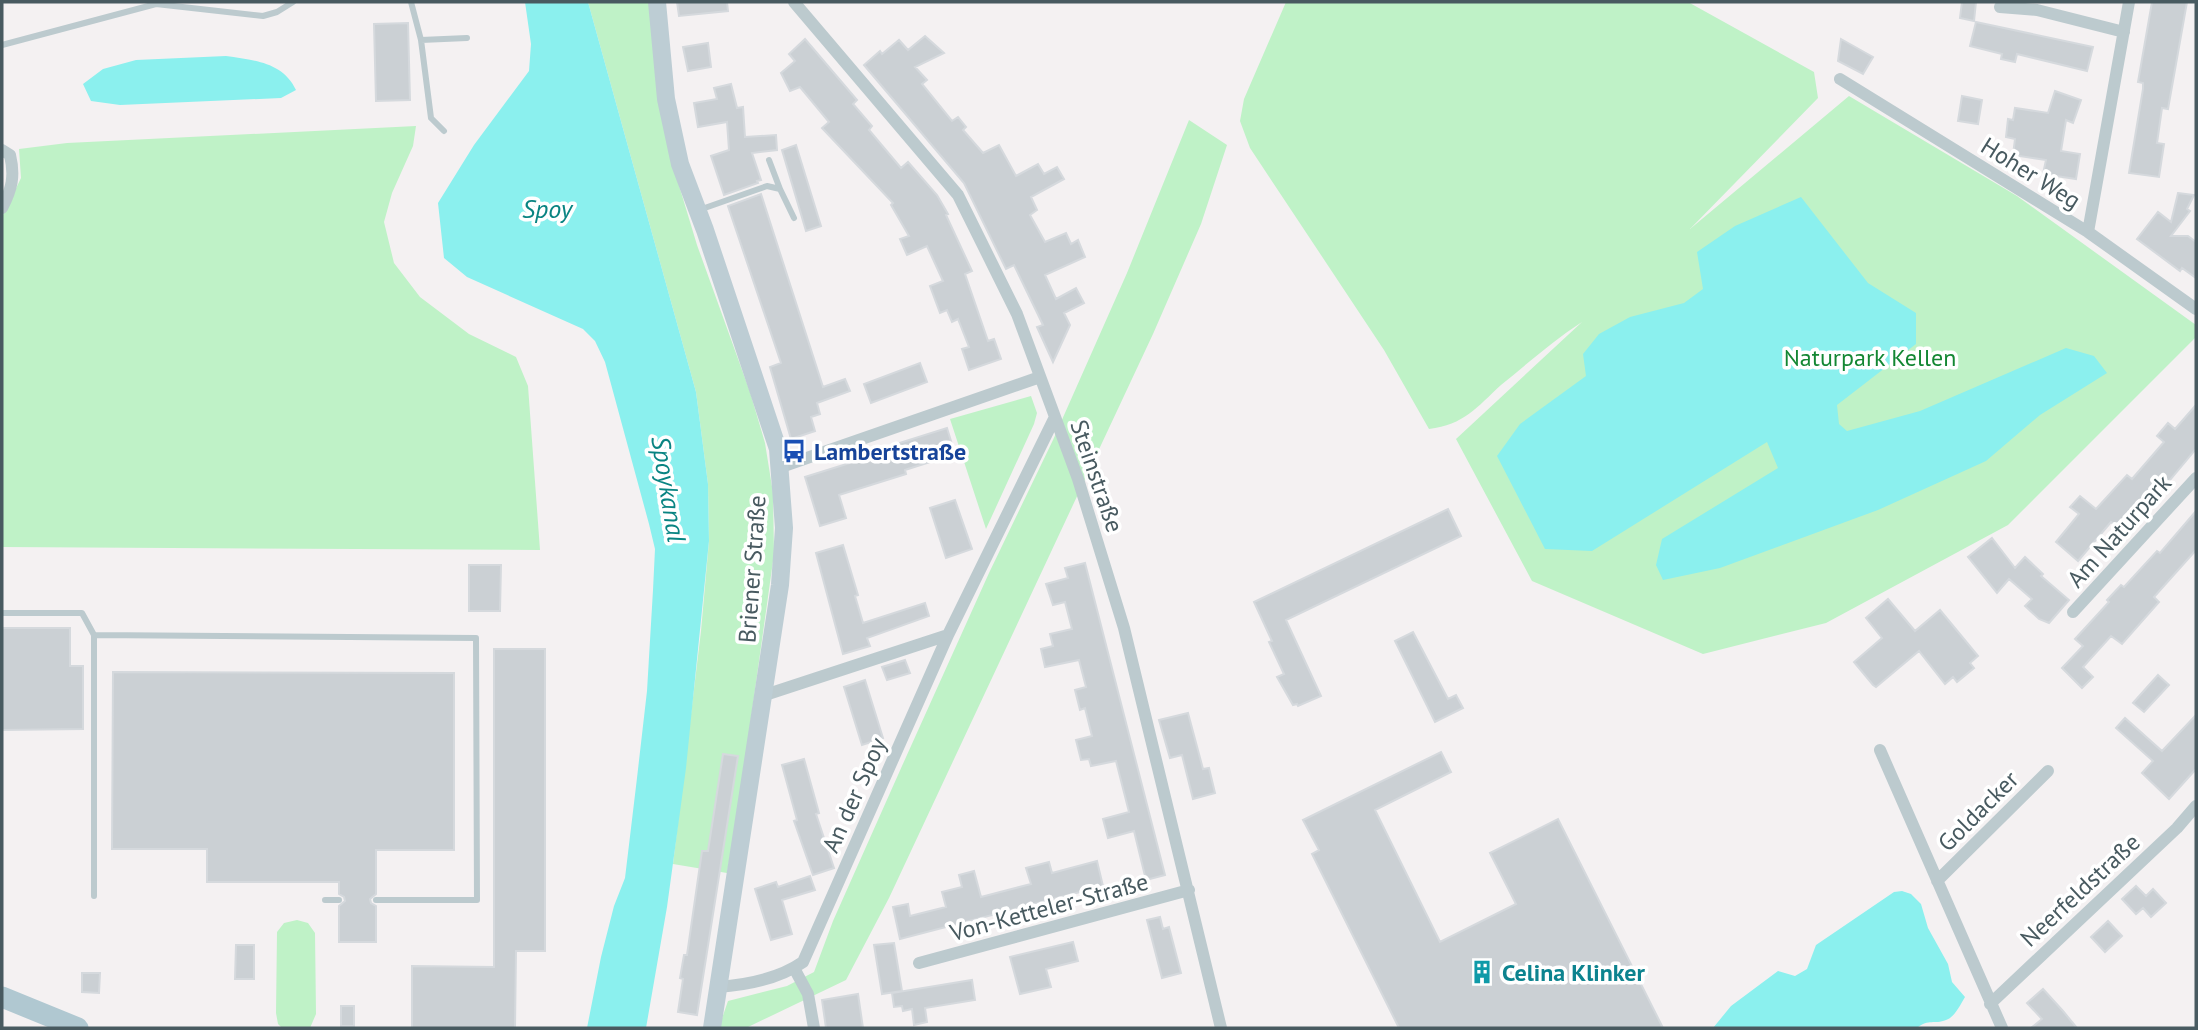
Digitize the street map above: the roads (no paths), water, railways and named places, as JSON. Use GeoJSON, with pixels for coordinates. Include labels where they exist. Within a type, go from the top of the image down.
{"type":"FeatureCollection","features":[{"type":"Feature","properties":{"kind":"main road"},"geometry":{"type":"LineString","coordinates":[[2,998],[78,1028]]}},
{"type":"Feature","properties":{"kind":"street","name":"Briener Straße"},"geometry":{"type":"LineString","coordinates":[[657,2],[666,99],[680,164],[772,427],[781,467],[784,528],[782,563],[765,695],[712,1028]]}},
{"type":"Feature","properties":{"kind":"street","name":"Steinstraße"},"geometry":{"type":"LineString","coordinates":[[794,2],[958,195],[1017,314],[1078,478],[1124,628],[1222,1028]]}},
{"type":"Feature","properties":{"kind":"street"},"geometry":{"type":"LineString","coordinates":[[2088,232],[2129,2]]}},
{"type":"Feature","properties":{"kind":"street"},"geometry":{"type":"LineString","coordinates":[[2000,7],[2037,10],[2124,32]]}},
{"type":"Feature","properties":{"kind":"street","name":"Hoher Weg"},"geometry":{"type":"LineString","coordinates":[[1840,79],[2088,232],[2196,309]]}},
{"type":"Feature","properties":{"kind":"street"},"geometry":{"type":"LineString","coordinates":[[2,150],[10,155],[14,172],[11,191],[2,208]]}},
{"type":"Feature","properties":{"kind":"street"},"geometry":{"type":"LineString","coordinates":[[781,467],[1040,377]]}},
{"type":"Feature","properties":{"kind":"street","name":"An der Spoy"},"geometry":{"type":"LineString","coordinates":[[794,968],[803,962],[948,635],[1055,417]]}},
{"type":"Feature","properties":{"kind":"street","name":"Am Naturpark"},"geometry":{"type":"LineString","coordinates":[[2074,612],[2196,478]]}},
{"type":"Feature","properties":{"kind":"street"},"geometry":{"type":"LineString","coordinates":[[765,695],[948,635]]}},
{"type":"Feature","properties":{"kind":"street","name":"Goldacker"},"geometry":{"type":"LineString","coordinates":[[1880,750],[2002,1028]]}},
{"type":"Feature","properties":{"kind":"street","name":"Goldacker"},"geometry":{"type":"LineString","coordinates":[[1937,881],[2048,771]]}},
{"type":"Feature","properties":{"kind":"street","name":"Neerfeldstraße"},"geometry":{"type":"LineString","coordinates":[[1990,1004],[2177,828],[2196,806]]}},
{"type":"Feature","properties":{"kind":"street","name":"Von-Ketteler-Straße"},"geometry":{"type":"LineString","coordinates":[[919,963],[1189,890]]}},
{"type":"Feature","properties":{"kind":"street"},"geometry":{"type":"LineString","coordinates":[[718,987],[741,985],[794,968],[808,994],[814,1028]]}},
{"type":"Feature","properties":{"kind":"lane"},"geometry":{"type":"LineString","coordinates":[[2,44],[156,4],[263,16],[277,12],[293,2]]}},
{"type":"Feature","properties":{"kind":"lane"},"geometry":{"type":"LineString","coordinates":[[411,2],[421,40],[432,118],[444,131]]}},
{"type":"Feature","properties":{"kind":"lane"},"geometry":{"type":"LineString","coordinates":[[421,40],[467,38]]}},
{"type":"Feature","properties":{"kind":"lane"},"geometry":{"type":"LineString","coordinates":[[769,160],[794,218]]}},
{"type":"Feature","properties":{"kind":"lane"},"geometry":{"type":"LineString","coordinates":[[697,210],[767,186],[780,189]]}},
{"type":"Feature","properties":{"kind":"lane"},"geometry":{"type":"LineString","coordinates":[[2,612],[82,613],[94,635],[94,896]]}},
{"type":"Feature","properties":{"kind":"lane"},"geometry":{"type":"LineString","coordinates":[[94,635],[476,638],[477,900],[376,900]]}},
{"type":"Feature","properties":{"kind":"lane"},"geometry":{"type":"LineString","coordinates":[[325,900],[339,900]]}},
{"type":"Feature","properties":{"kind":"water","name":"Spoy"},"geometry":{"type":"Polygon","coordinates":[[[525,2],[588,2],[696,392],[708,484],[709,541],[686,768],[667,907],[646,1028],[587,1028],[601,957],[614,906],[625,878],[647,691],[655,549],[649,524],[605,362],[595,341],[583,329],[467,277],[444,258],[438,203],[474,145],[529,71],[531,44],[525,2]]]}},
{"type":"Feature","properties":{"kind":"water"},"geometry":{"type":"Polygon","coordinates":[[[226,56],[257,61],[275,68],[283,73],[296,90],[281,98],[120,105],[91,101],[83,84],[103,69],[136,60],[226,56]]]}},
{"type":"Feature","properties":{"kind":"water"},"geometry":{"type":"Polygon","coordinates":[[[1801,197],[1868,283],[1916,313],[1916,344],[1837,405],[1839,424],[1847,431],[1920,411],[2066,348],[2094,356],[2107,373],[2040,415],[1986,461],[1878,510],[1720,568],[1663,580],[1656,565],[1662,539],[1778,468],[1767,442],[1592,551],[1545,549],[1497,456],[1520,424],[1586,376],[1583,354],[1599,334],[1630,317],[1684,303],[1703,289],[1697,252],[1735,226],[1801,197]]]}},
{"type":"Feature","properties":{"kind":"water"},"geometry":{"type":"Polygon","coordinates":[[[1894,892],[1911,894],[1921,904],[1928,928],[1948,964],[1952,982],[1965,997],[1952,1016],[1942,1021],[1925,1023],[1917,1028],[1713,1028],[1731,1006],[1778,971],[1795,976],[1807,969],[1816,945],[1894,892]]]}},
{"type":"Feature","properties":{"kind":"place","name":"Lambertstraße"},"geometry":{"type":"Point","coordinates":[794,451]}},
{"type":"Feature","properties":{"kind":"place","name":"Celina Klinker"},"geometry":{"type":"Point","coordinates":[1482,972]}},
{"type":"Feature","properties":{"kind":"park label","name":"Naturpark Kellen"},"geometry":{"type":"Point","coordinates":[1870,357]}},
{"type":"Feature","properties":{"kind":"water label","name":"Spoykanal"},"geometry":{"type":"Point","coordinates":[669,489]}}]}
